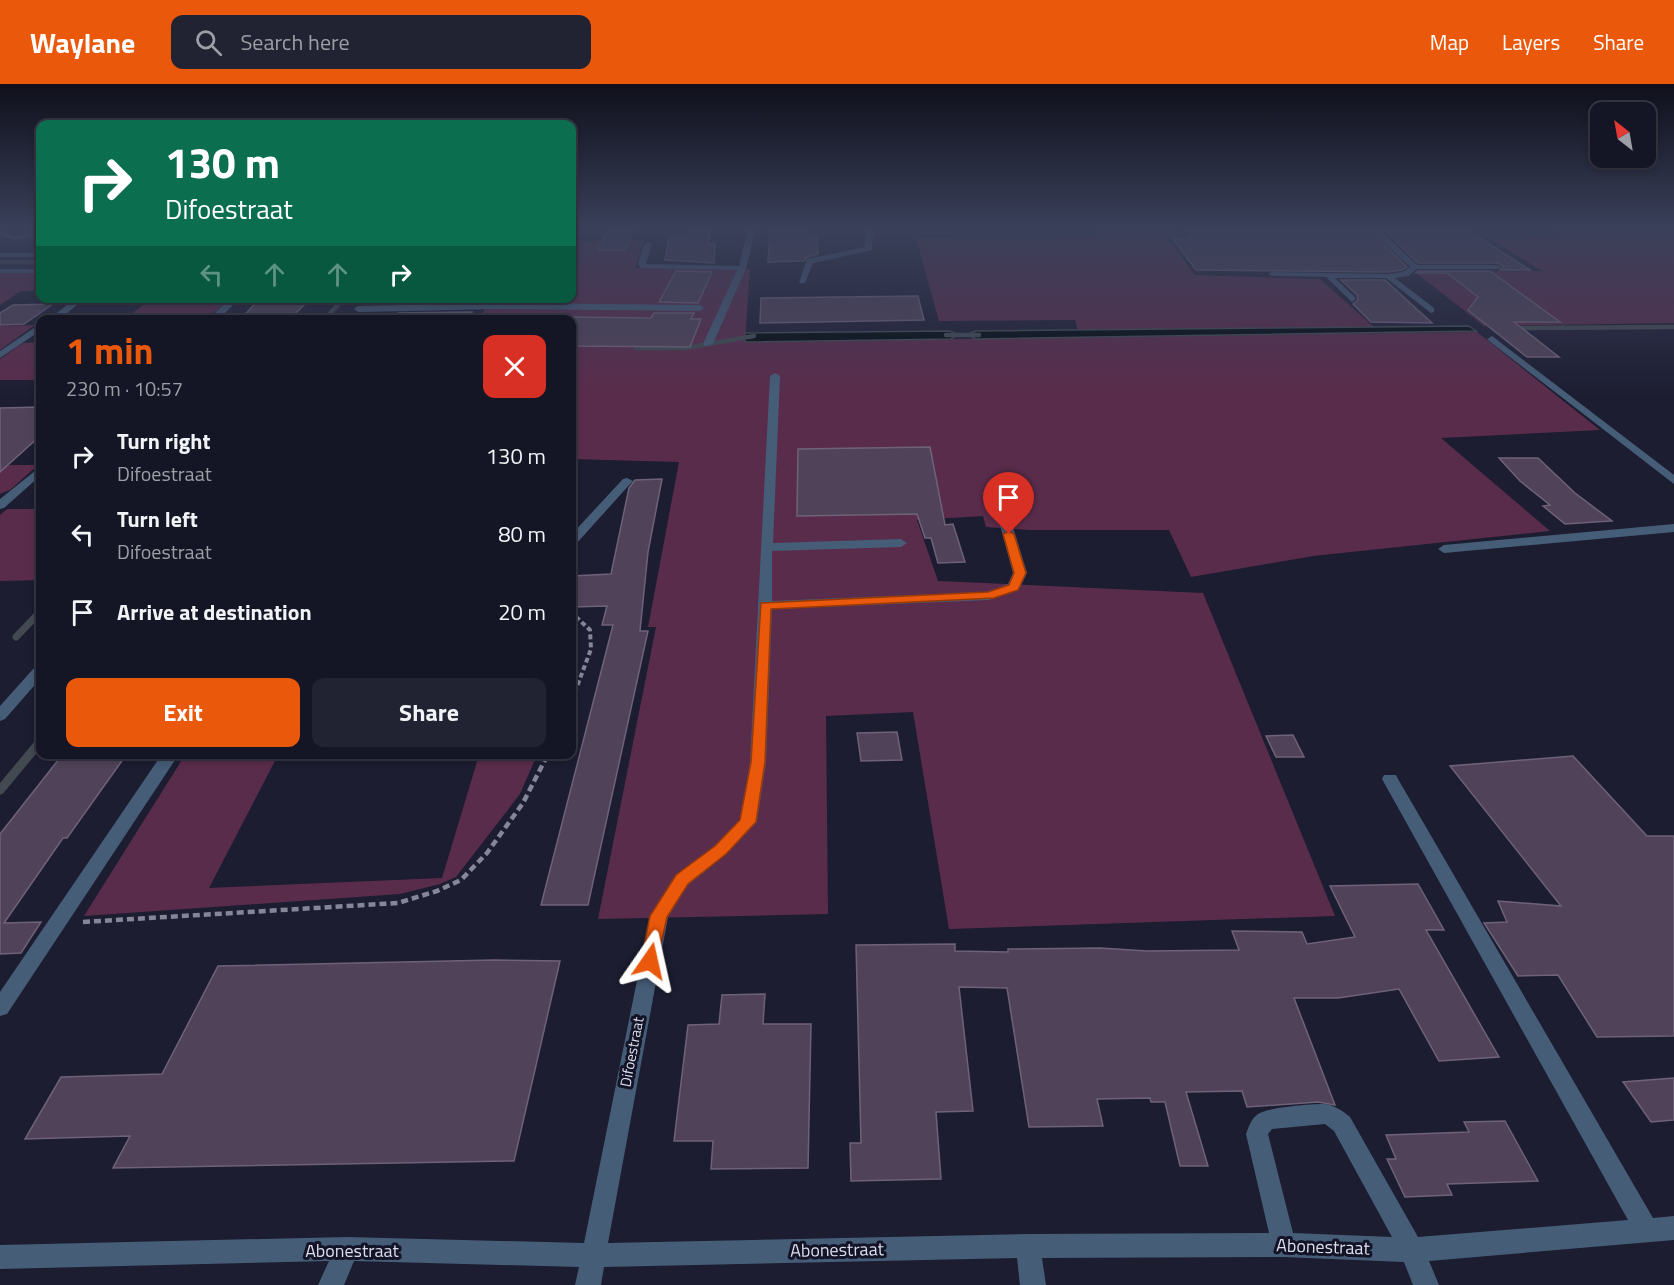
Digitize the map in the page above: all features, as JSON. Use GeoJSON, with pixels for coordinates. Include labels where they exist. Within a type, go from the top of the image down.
{"type":"FeatureCollection","features":[{"type":"Feature","properties":{"kind":"street"},"geometry":{"type":"LineString","coordinates":[[708,345],[734,285]]}},
{"type":"Feature","properties":{"kind":"street"},"geometry":{"type":"LineString","coordinates":[[1338,285],[1352,299]]}},
{"type":"Feature","properties":{"kind":"street"},"geometry":{"type":"LineString","coordinates":[[1399,285],[1431,310]]}},
{"type":"Feature","properties":{"kind":"street"},"geometry":{"type":"LineString","coordinates":[[59,315],[75,303]]}},
{"type":"Feature","properties":{"kind":"street"},"geometry":{"type":"LineString","coordinates":[[217,315],[231,303]]}},
{"type":"Feature","properties":{"kind":"street"},"geometry":{"type":"LineString","coordinates":[[363,303],[356,311],[497,306],[700,308]]}},
{"type":"Feature","properties":{"kind":"street"},"geometry":{"type":"LineString","coordinates":[[0,355],[36,330]]}},
{"type":"Feature","properties":{"kind":"street"},"geometry":{"type":"LineString","coordinates":[[1492,339],[1674,481]]}},
{"type":"Feature","properties":{"kind":"street","name":"Difoestraat"},"geometry":{"type":"LineString","coordinates":[[588,1285],[659,916],[682,879],[720,850],[748,822],[758,762],[775,376]]}},
{"type":"Feature","properties":{"kind":"street"},"geometry":{"type":"LineString","coordinates":[[2,502],[36,473]]}},
{"type":"Feature","properties":{"kind":"street"},"geometry":{"type":"LineString","coordinates":[[576,537],[627,481]]}},
{"type":"Feature","properties":{"kind":"street"},"geometry":{"type":"LineString","coordinates":[[765,605],[989,596],[1014,587],[1020,573],[1003,514]]}},
{"type":"Feature","properties":{"kind":"street"},"geometry":{"type":"LineString","coordinates":[[1444,549],[1674,528]]}},
{"type":"Feature","properties":{"kind":"street"},"geometry":{"type":"LineString","coordinates":[[766,547],[901,543]]}},
{"type":"Feature","properties":{"kind":"street"},"geometry":{"type":"LineString","coordinates":[[0,716],[36,675]]}},
{"type":"Feature","properties":{"kind":"street"},"geometry":{"type":"LineString","coordinates":[[0,1008],[168,759]]}},
{"type":"Feature","properties":{"kind":"street"},"geometry":{"type":"LineString","coordinates":[[1390,779],[1646,1229]]}},
{"type":"Feature","properties":{"kind":"street"},"geometry":{"type":"LineString","coordinates":[[1284,1245],[1257,1134],[1260,1126],[1267,1120],[1326,1114],[1342,1124],[1412,1250],[1426,1285]]}},
{"type":"Feature","properties":{"kind":"street","name":"Abonestraat"},"geometry":{"type":"LineString","coordinates":[[0,1257],[347,1249],[592,1255],[1028,1246],[1284,1245],[1412,1250],[1674,1228]]}},
{"type":"Feature","properties":{"kind":"street"},"geometry":{"type":"LineString","coordinates":[[1028,1246],[1033,1285]]}},
{"type":"Feature","properties":{"kind":"street"},"geometry":{"type":"LineString","coordinates":[[331,1285],[347,1249]]}},
{"type":"Feature","properties":{"kind":"path"},"geometry":{"type":"LineString","coordinates":[[576,618],[590,630],[591,649],[576,689]]}},
{"type":"Feature","properties":{"kind":"path"},"geometry":{"type":"LineString","coordinates":[[57,924],[398,903],[437,891],[461,880],[487,853],[523,803],[545,759]]}},
{"type":"Feature","properties":{"kind":"shaded area"},"geometry":{"type":"Polygon","coordinates":[[[0,285],[36,285],[36,291],[21,291],[0,305],[0,285]]]}},
{"type":"Feature","properties":{"kind":"shaded area"},"geometry":{"type":"Polygon","coordinates":[[[576,285],[749,285],[745,342],[1477,332],[1600,430],[1441,438],[1550,531],[1313,556],[1191,577],[1169,530],[1029,530],[986,527],[983,516],[917,520],[938,581],[1203,593],[1335,916],[949,929],[913,712],[826,716],[828,914],[598,919],[656,627],[648,627],[679,462],[576,459],[576,315],[481,315],[489,303],[576,303],[576,285]]]}},
{"type":"Feature","properties":{"kind":"shaded area"},"geometry":{"type":"Polygon","coordinates":[[[929,285],[1327,285],[1374,327],[1078,331],[1075,320],[939,321],[929,285]]]}},
{"type":"Feature","properties":{"kind":"shaded area"},"geometry":{"type":"Polygon","coordinates":[[[1432,285],[1674,285],[1674,323],[1484,326],[1432,285]]]}},
{"type":"Feature","properties":{"kind":"shaded area"},"geometry":{"type":"Polygon","coordinates":[[[146,303],[225,303],[211,315],[130,315],[146,303]]]}},
{"type":"Feature","properties":{"kind":"shaded area"},"geometry":{"type":"Polygon","coordinates":[[[35,325],[0,350],[0,326],[35,325]]]}},
{"type":"Feature","properties":{"kind":"shaded area"},"geometry":{"type":"Polygon","coordinates":[[[1469,326],[1476,331],[976,339],[970,336],[970,333],[976,331],[1469,326]]]}},
{"type":"Feature","properties":{"kind":"shaded area"},"geometry":{"type":"Polygon","coordinates":[[[949,331],[955,333],[956,336],[951,339],[745,342],[745,333],[949,331]]]}},
{"type":"Feature","properties":{"kind":"shaded area"},"geometry":{"type":"Polygon","coordinates":[[[36,342],[36,380],[0,380],[0,359],[23,343],[36,342]]]}},
{"type":"Feature","properties":{"kind":"shaded area"},"geometry":{"type":"Polygon","coordinates":[[[0,465],[36,465],[10,490],[0,494],[0,465]]]}},
{"type":"Feature","properties":{"kind":"shaded area"},"geometry":{"type":"Polygon","coordinates":[[[7,509],[36,509],[36,580],[0,581],[0,515],[7,509]]]}},
{"type":"Feature","properties":{"kind":"shaded area"},"geometry":{"type":"Polygon","coordinates":[[[182,759],[276,759],[209,888],[442,878],[478,759],[535,759],[520,794],[456,877],[440,884],[400,894],[84,916],[182,759]]]}},
{"type":"Feature","properties":{"kind":"building"},"geometry":{"type":"Polygon","coordinates":[[[668,285],[706,285],[698,303],[659,302],[668,285]]]}},
{"type":"Feature","properties":{"kind":"building"},"geometry":{"type":"Polygon","coordinates":[[[1346,285],[1391,285],[1432,323],[1371,322],[1353,304],[1358,300],[1357,295],[1346,285]]]}},
{"type":"Feature","properties":{"kind":"building"},"geometry":{"type":"Polygon","coordinates":[[[1463,285],[1509,285],[1560,322],[1514,322],[1559,357],[1527,357],[1468,310],[1478,297],[1463,285]]]}},
{"type":"Feature","properties":{"kind":"building"},"geometry":{"type":"Polygon","coordinates":[[[918,296],[924,320],[760,323],[761,298],[918,296]]]}},
{"type":"Feature","properties":{"kind":"building"},"geometry":{"type":"Polygon","coordinates":[[[255,303],[306,303],[294,315],[245,315],[255,303]]]}},
{"type":"Feature","properties":{"kind":"building"},"geometry":{"type":"Polygon","coordinates":[[[53,304],[24,324],[0,325],[0,313],[13,305],[53,304]]]}},
{"type":"Feature","properties":{"kind":"building"},"geometry":{"type":"Polygon","coordinates":[[[472,312],[470,315],[397,315],[398,313],[472,312]]]}},
{"type":"Feature","properties":{"kind":"building"},"geometry":{"type":"Polygon","coordinates":[[[654,313],[694,313],[691,319],[701,319],[690,347],[576,346],[576,317],[651,318],[654,313]]]}},
{"type":"Feature","properties":{"kind":"building"},"geometry":{"type":"Polygon","coordinates":[[[36,407],[36,440],[0,472],[0,408],[36,407]]]}},
{"type":"Feature","properties":{"kind":"building"},"geometry":{"type":"Polygon","coordinates":[[[930,447],[945,525],[953,524],[965,562],[938,563],[931,538],[925,538],[917,514],[797,516],[798,449],[930,447]]]}},
{"type":"Feature","properties":{"kind":"building"},"geometry":{"type":"Polygon","coordinates":[[[1499,458],[1538,458],[1575,493],[1612,521],[1565,524],[1543,506],[1550,505],[1520,481],[1499,458]]]}},
{"type":"Feature","properties":{"kind":"building"},"geometry":{"type":"Polygon","coordinates":[[[662,479],[648,552],[640,631],[648,631],[588,905],[541,905],[613,625],[602,625],[607,606],[576,607],[576,576],[611,574],[629,488],[635,480],[662,479]]]}},
{"type":"Feature","properties":{"kind":"building"},"geometry":{"type":"Polygon","coordinates":[[[897,732],[902,760],[861,761],[857,733],[897,732]]]}},
{"type":"Feature","properties":{"kind":"building"},"geometry":{"type":"Polygon","coordinates":[[[1293,735],[1304,757],[1276,757],[1266,736],[1293,735]]]}},
{"type":"Feature","properties":{"kind":"building"},"geometry":{"type":"Polygon","coordinates":[[[1573,756],[1647,836],[1674,836],[1674,1036],[1597,1037],[1558,975],[1518,976],[1484,923],[1507,922],[1498,901],[1561,906],[1450,766],[1573,756]]]}},
{"type":"Feature","properties":{"kind":"building"},"geometry":{"type":"Polygon","coordinates":[[[59,759],[123,759],[67,838],[63,838],[4,923],[41,922],[21,953],[0,954],[0,834],[59,759]]]}},
{"type":"Feature","properties":{"kind":"building"},"geometry":{"type":"Polygon","coordinates":[[[1418,884],[1444,930],[1426,930],[1499,1057],[1439,1061],[1399,989],[1338,998],[1294,998],[1335,1105],[1318,1102],[1247,1107],[1242,1091],[1186,1092],[1208,1166],[1180,1166],[1165,1102],[1151,1102],[1150,1098],[1097,1099],[1103,1126],[1029,1127],[1007,988],[959,987],[973,1111],[936,1112],[941,1179],[851,1181],[850,1143],[861,1143],[856,945],[955,944],[955,951],[1008,952],[1008,949],[1100,948],[1147,951],[1239,950],[1232,931],[1302,932],[1307,944],[1355,937],[1330,886],[1418,884]]]}},
{"type":"Feature","properties":{"kind":"building"},"geometry":{"type":"Polygon","coordinates":[[[494,960],[560,961],[514,1161],[113,1168],[130,1136],[25,1139],[61,1077],[162,1074],[218,966],[494,960]]]}},
{"type":"Feature","properties":{"kind":"building"},"geometry":{"type":"Polygon","coordinates":[[[765,994],[763,1024],[811,1024],[808,1168],[711,1169],[713,1141],[674,1141],[688,1025],[719,1024],[722,995],[765,994]]]}},
{"type":"Feature","properties":{"kind":"building"},"geometry":{"type":"Polygon","coordinates":[[[1674,1078],[1674,1120],[1651,1122],[1623,1082],[1674,1078]]]}},
{"type":"Feature","properties":{"kind":"building"},"geometry":{"type":"Polygon","coordinates":[[[1505,1121],[1538,1181],[1447,1184],[1452,1195],[1405,1197],[1387,1159],[1396,1159],[1386,1135],[1469,1132],[1464,1122],[1505,1121]]]}},
{"type":"Feature","properties":{"kind":"waterway"},"geometry":{"type":"LineString","coordinates":[[329,315],[339,303]]}},
{"type":"Feature","properties":{"kind":"waterway"},"geometry":{"type":"LineString","coordinates":[[1514,328],[1674,327]]}},
{"type":"Feature","properties":{"kind":"waterway"},"geometry":{"type":"LineString","coordinates":[[946,335],[979,335]]}},
{"type":"Feature","properties":{"kind":"waterway"},"geometry":{"type":"LineString","coordinates":[[636,348],[686,348],[754,336]]}},
{"type":"Feature","properties":{"kind":"waterway"},"geometry":{"type":"LineString","coordinates":[[16,637],[36,616]]}},
{"type":"Feature","properties":{"kind":"waterway"},"geometry":{"type":"LineString","coordinates":[[0,790],[36,747]]}},
{"type":"Feature","properties":{"kind":"route"},"geometry":{"type":"LineString","coordinates":[[650,961],[659,916],[682,879],[720,850],[748,822],[758,762],[765,605],[989,596],[1014,587],[1020,573],[1009,534]]}}]}
